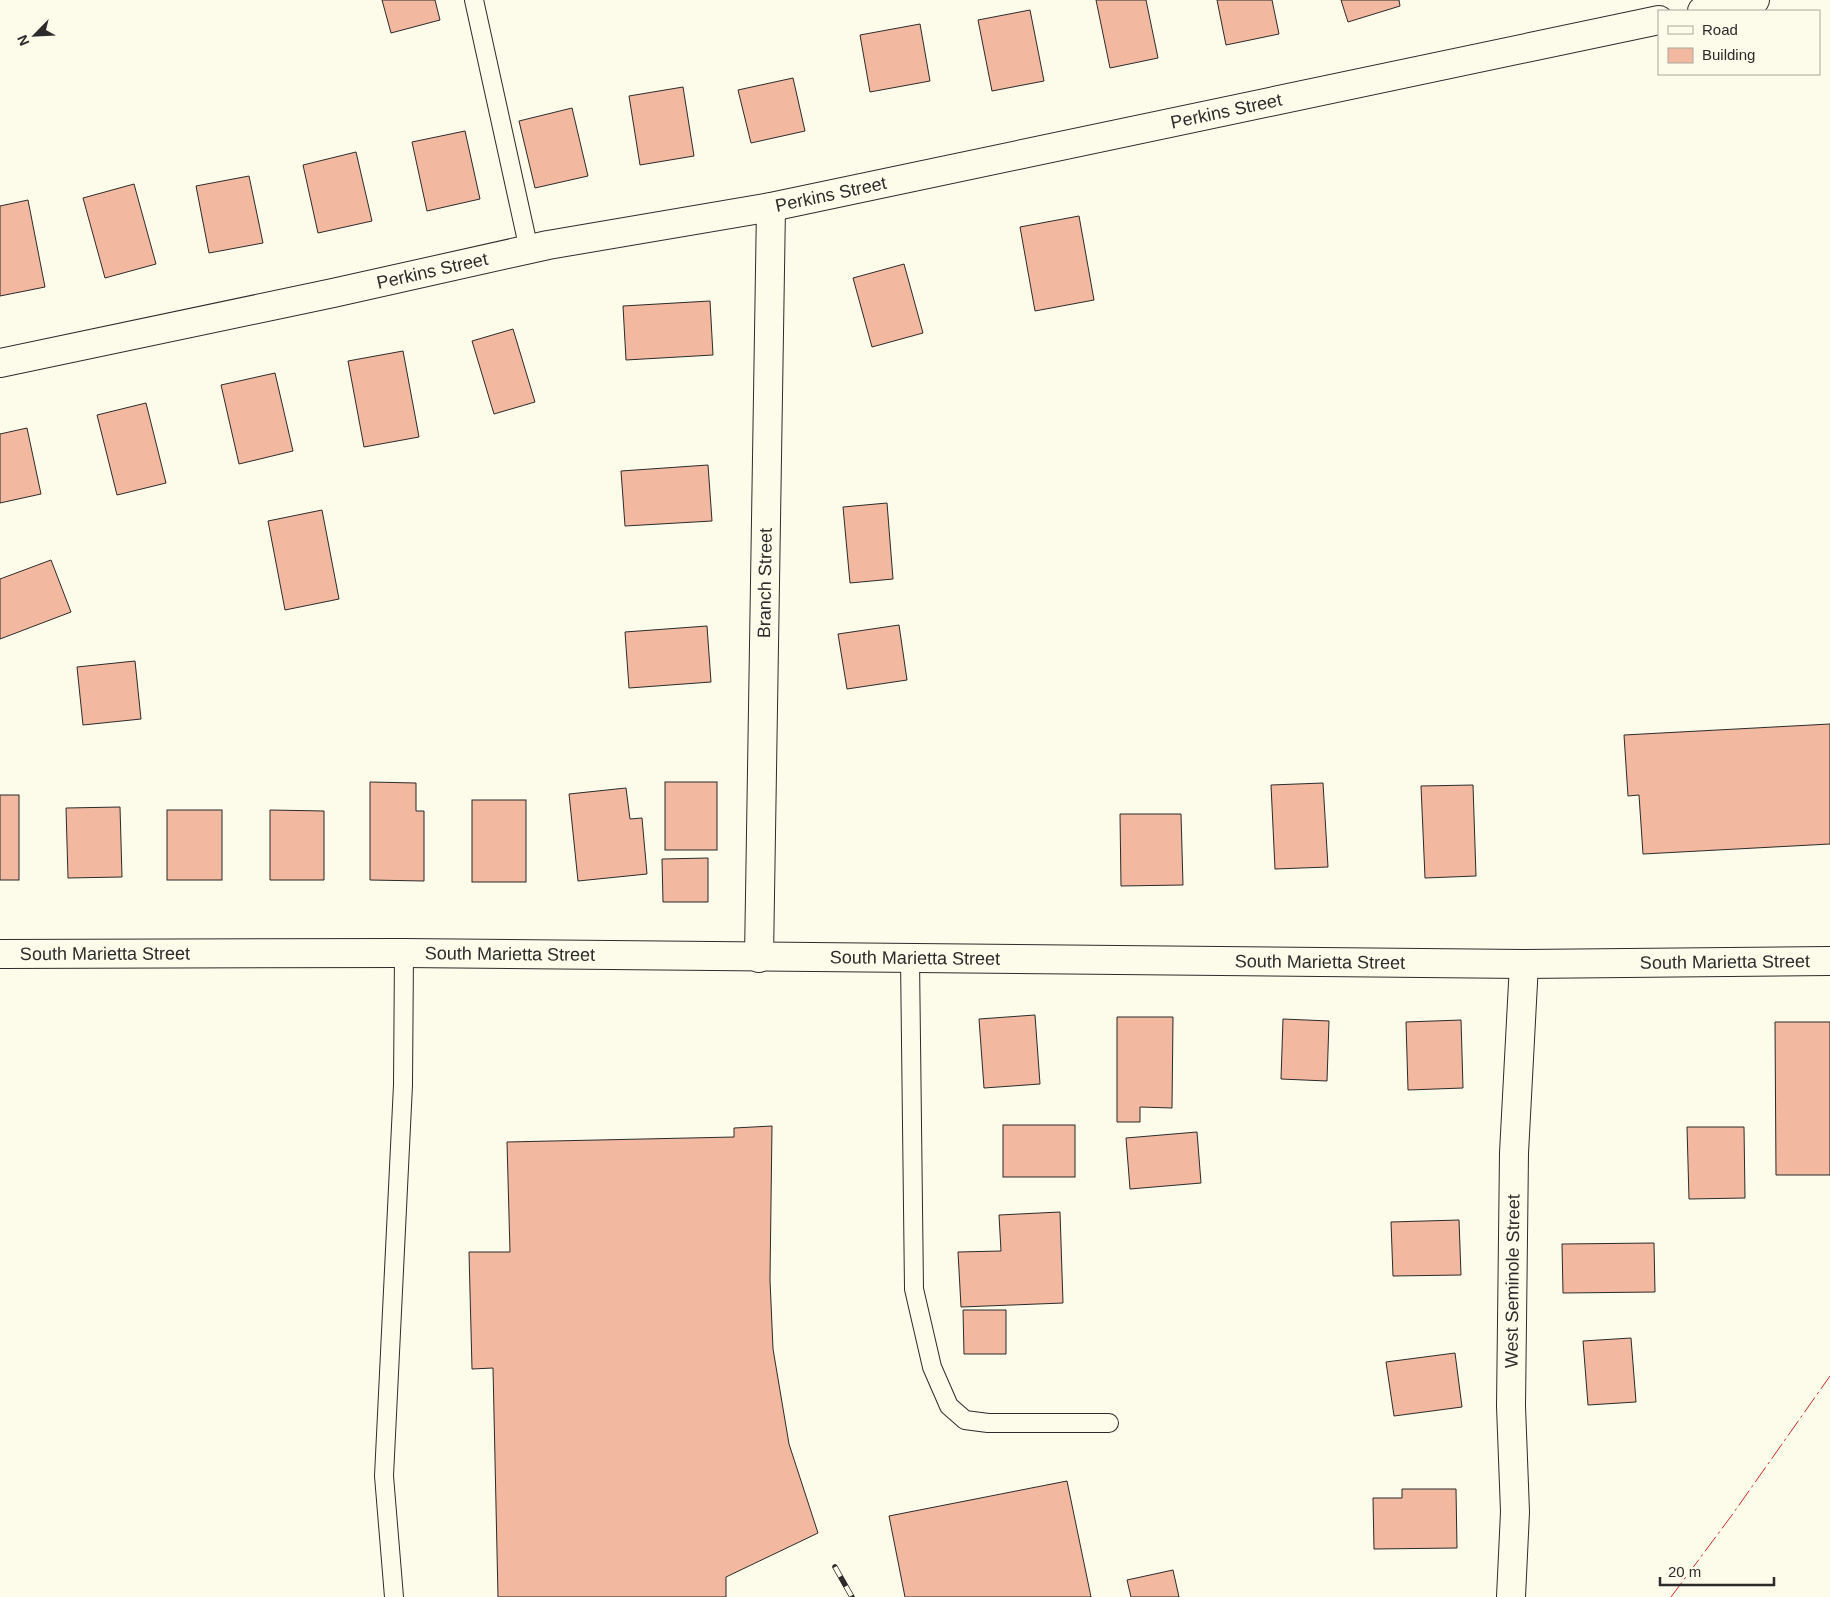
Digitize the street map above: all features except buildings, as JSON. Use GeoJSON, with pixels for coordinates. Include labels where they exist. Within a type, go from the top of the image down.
{"type":"FeatureCollection","features":[{"type":"Feature","properties":{"kind":"street"},"geometry":{"type":"LineString","coordinates":[[1707,10],[1755,0]]}},
{"type":"Feature","properties":{"kind":"street","name":"Perkins Street"},"geometry":{"type":"LineString","coordinates":[[0,363],[529,250],[771,207],[1658,20]]}},
{"type":"Feature","properties":{"kind":"street","name":"Branch Street"},"geometry":{"type":"LineString","coordinates":[[759,958],[771,207]]}},
{"type":"Feature","properties":{"kind":"street","name":"South Marietta Street"},"geometry":{"type":"LineString","coordinates":[[0,954],[404,953],[759,958],[1524,964],[1830,961]]}},
{"type":"Feature","properties":{"kind":"street","name":"West Seminole Street"},"geometry":{"type":"LineString","coordinates":[[1511,1597],[1514,1512],[1511,1406],[1514,1153],[1524,964]]}},
{"type":"Feature","properties":{"kind":"lane"},"geometry":{"type":"LineString","coordinates":[[474,0],[529,250]]}},
{"type":"Feature","properties":{"kind":"lane"},"geometry":{"type":"LineString","coordinates":[[394,1597],[384,1476],[403,1085],[404,953]]}},
{"type":"Feature","properties":{"kind":"lane"},"geometry":{"type":"LineString","coordinates":[[910,959],[914,1290],[932,1367],[949,1406],[965,1420],[988,1423],[1109,1423]]}},
{"type":"Feature","properties":{"kind":"railway"},"geometry":{"type":"LineString","coordinates":[[835,1567],[852,1597]]}},
{"type":"Feature","properties":{"kind":"power"},"geometry":{"type":"LineString","coordinates":[[1671,1597],[1732,1515],[1830,1376]]}}]}
